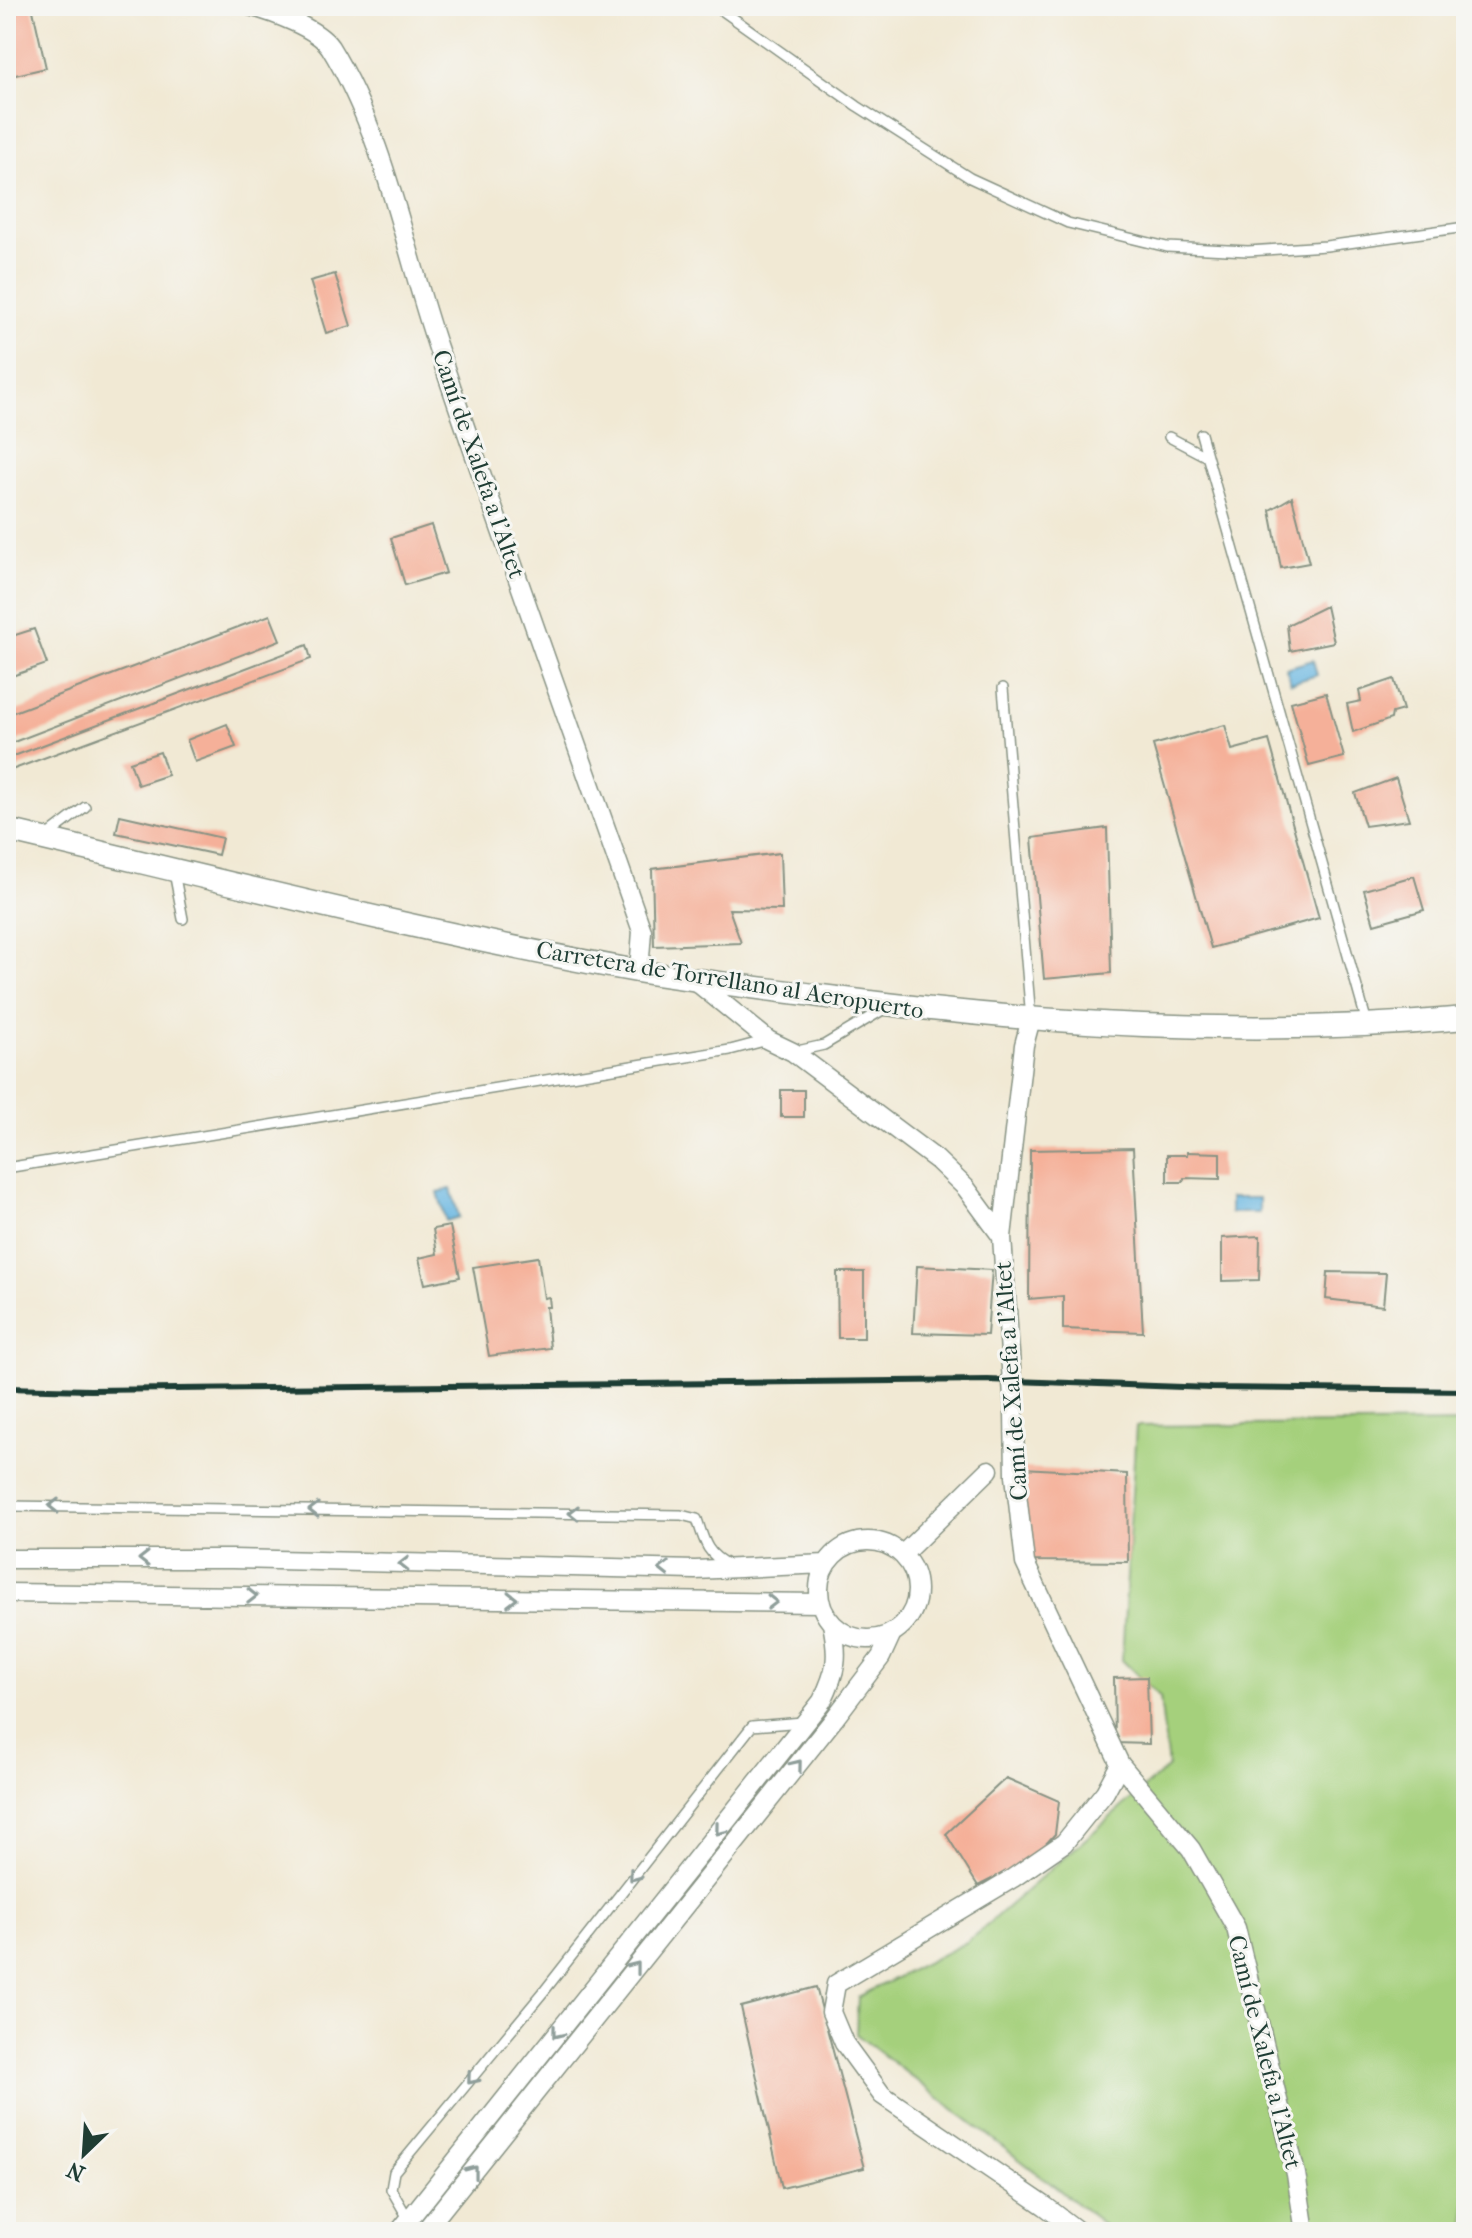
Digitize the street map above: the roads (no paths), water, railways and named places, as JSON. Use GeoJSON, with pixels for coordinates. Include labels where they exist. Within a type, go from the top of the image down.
{"type":"FeatureCollection","features":[{"type":"Feature","properties":{"kind":"street","name":"Camí de Xalefa a l'Altet"},"geometry":{"type":"LineString","coordinates":[[250,6],[295,23],[328,44],[352,87],[384,169],[437,345],[642,931],[639,971]]}},
{"type":"Feature","properties":{"kind":"street","name":"Carretera de Torrellano al Aeropuerto"},"geometry":{"type":"LineString","coordinates":[[6,830],[510,946],[639,971],[960,1014],[1181,1027],[1368,1026],[1466,1018]]}},
{"type":"Feature","properties":{"kind":"street","name":"Camí de Xalefa a l'Altet"},"geometry":{"type":"LineString","coordinates":[[693,979],[768,1040],[793,1052],[937,1160],[966,1188],[1002,1237],[1015,1476],[1025,1563],[1120,1764],[1191,1849],[1236,1928],[1296,2174],[1305,2232]]}},
{"type":"Feature","properties":{"kind":"street"},"geometry":{"type":"LineString","coordinates":[[1002,1237],[1024,1045],[1031,1019]]}},
{"type":"Feature","properties":{"kind":"street"},"geometry":{"type":"LineString","coordinates":[[902,1555],[989,1470]]}},
{"type":"Feature","properties":{"kind":"street"},"geometry":{"type":"LineString","coordinates":[[404,2226],[822,1701],[836,1673],[837,1650],[832,1624],[821,1603],[820,1578],[826,1564],[851,1543],[867,1540],[883,1543],[902,1555],[916,1577],[917,1593],[914,1609],[905,1623],[892,1633],[860,1639],[832,1624]]}},
{"type":"Feature","properties":{"kind":"street"},"geometry":{"type":"LineString","coordinates":[[6,1559],[232,1559],[680,1570],[826,1564]]}},
{"type":"Feature","properties":{"kind":"street"},"geometry":{"type":"LineString","coordinates":[[6,1593],[821,1603]]}},
{"type":"Feature","properties":{"kind":"street"},"geometry":{"type":"LineString","coordinates":[[424,2232],[834,1719],[881,1657],[892,1633]]}},
{"type":"Feature","properties":{"kind":"street"},"geometry":{"type":"LineString","coordinates":[[1079,2232],[882,2095],[844,2043],[831,2012],[836,1984],[1013,1878],[1064,1843],[1105,1792],[1120,1764]]}},
{"type":"Feature","properties":{"kind":"lane"},"geometry":{"type":"LineString","coordinates":[[716,6],[857,106],[970,178],[1068,223],[1167,247],[1248,251],[1326,246],[1466,227]]}},
{"type":"Feature","properties":{"kind":"lane"},"geometry":{"type":"LineString","coordinates":[[1201,434],[1368,1026]]}},
{"type":"Feature","properties":{"kind":"lane"},"geometry":{"type":"LineString","coordinates":[[1169,437],[1207,457]]}},
{"type":"Feature","properties":{"kind":"lane"},"geometry":{"type":"LineString","coordinates":[[1003,688],[1031,1019]]}},
{"type":"Feature","properties":{"kind":"lane"},"geometry":{"type":"LineString","coordinates":[[44,839],[85,807]]}},
{"type":"Feature","properties":{"kind":"lane"},"geometry":{"type":"LineString","coordinates":[[173,869],[183,919]]}},
{"type":"Feature","properties":{"kind":"lane"},"geometry":{"type":"LineString","coordinates":[[793,1052],[824,1045],[891,1005]]}},
{"type":"Feature","properties":{"kind":"lane"},"geometry":{"type":"LineString","coordinates":[[6,1168],[730,1050],[768,1040]]}},
{"type":"Feature","properties":{"kind":"lane"},"geometry":{"type":"LineString","coordinates":[[6,1506],[681,1515],[697,1519],[706,1546],[715,1559],[736,1568]]}},
{"type":"Feature","properties":{"kind":"lane"},"geometry":{"type":"LineString","coordinates":[[404,2226],[391,2189],[394,2172],[545,1990],[752,1726],[806,1722]]}},
{"type":"Feature","properties":{"kind":"water"},"geometry":{"type":"Polygon","coordinates":[[[1313,660],[1317,675],[1291,683],[1286,668],[1313,660]]]}},
{"type":"Feature","properties":{"kind":"water"},"geometry":{"type":"Polygon","coordinates":[[[451,1189],[459,1217],[446,1221],[438,1192],[451,1189]]]}},
{"type":"Feature","properties":{"kind":"water"},"geometry":{"type":"Polygon","coordinates":[[[1230,1198],[1259,1198],[1259,1213],[1230,1213],[1230,1198]]]}},
{"type":"Feature","properties":{"kind":"railway"},"geometry":{"type":"LineString","coordinates":[[6,1388],[90,1390],[988,1380],[1211,1388],[1466,1391]]}}]}
